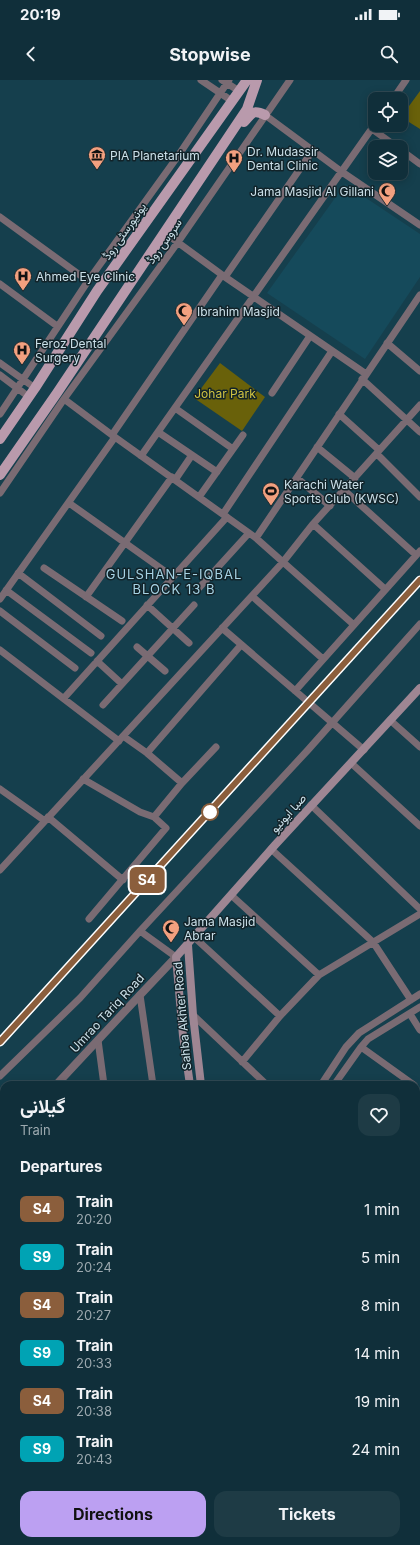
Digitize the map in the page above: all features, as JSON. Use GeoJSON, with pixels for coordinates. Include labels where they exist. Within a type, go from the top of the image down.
{"type":"FeatureCollection","features":[{"type":"Feature","properties":{"kind":"main road","name":"یونیورسٹی روڈ"},"geometry":{"type":"LineString","coordinates":[[0,440],[97,291],[247,80]]}},
{"type":"Feature","properties":{"kind":"main road"},"geometry":{"type":"LineString","coordinates":[[0,475],[73,379],[165,233],[247,109],[257,80]]}},
{"type":"Feature","properties":{"kind":"main road"},"geometry":{"type":"LineString","coordinates":[[220,149],[251,114],[258,111],[265,115]]}},
{"type":"Feature","properties":{"kind":"main road","name":"صبا ایونیو"},"geometry":{"type":"LineString","coordinates":[[176,957],[271,849],[420,688]]}},
{"type":"Feature","properties":{"kind":"main road","name":"Sahba Akhter Road"},"geometry":{"type":"LineString","coordinates":[[188,945],[193,1015],[201,1081]]}},
{"type":"Feature","properties":{"kind":"main road","name":"Sahba Akhter Road"},"geometry":{"type":"LineString","coordinates":[[176,957],[183,1036],[189,1081]]}},
{"type":"Feature","properties":{"kind":"street"},"geometry":{"type":"LineString","coordinates":[[201,80],[232,101]]}},
{"type":"Feature","properties":{"kind":"street","name":"سروس روڈ"},"geometry":{"type":"LineString","coordinates":[[0,493],[64,399],[73,379],[178,242],[290,80]]}},
{"type":"Feature","properties":{"kind":"street"},"geometry":{"type":"LineString","coordinates":[[398,92],[406,80]]}},
{"type":"Feature","properties":{"kind":"street"},"geometry":{"type":"LineString","coordinates":[[0,414],[24,380],[57,326],[88,280],[220,93],[226,81],[239,91]]}},
{"type":"Feature","properties":{"kind":"street"},"geometry":{"type":"LineString","coordinates":[[265,115],[342,172],[420,225]]}},
{"type":"Feature","properties":{"kind":"street"},"geometry":{"type":"LineString","coordinates":[[141,456],[370,132]]}},
{"type":"Feature","properties":{"kind":"street"},"geometry":{"type":"LineString","coordinates":[[379,132],[389,140]]}},
{"type":"Feature","properties":{"kind":"street"},"geometry":{"type":"LineString","coordinates":[[0,599],[69,503],[223,276],[313,150]]}},
{"type":"Feature","properties":{"kind":"street"},"geometry":{"type":"LineString","coordinates":[[408,155],[420,164]]}},
{"type":"Feature","properties":{"kind":"street"},"geometry":{"type":"LineString","coordinates":[[144,202],[155,210]]}},
{"type":"Feature","properties":{"kind":"street"},"geometry":{"type":"LineString","coordinates":[[0,218],[88,280]]}},
{"type":"Feature","properties":{"kind":"street"},"geometry":{"type":"LineString","coordinates":[[165,233],[223,276],[332,351],[364,376],[420,432]]}},
{"type":"Feature","properties":{"kind":"street"},"geometry":{"type":"LineString","coordinates":[[115,243],[125,251]]}},
{"type":"Feature","properties":{"kind":"street"},"geometry":{"type":"LineString","coordinates":[[0,284],[57,326]]}},
{"type":"Feature","properties":{"kind":"street"},"geometry":{"type":"LineString","coordinates":[[256,538],[364,376],[387,343],[418,304],[420,295]]}},
{"type":"Feature","properties":{"kind":"street"},"geometry":{"type":"LineString","coordinates":[[272,393],[310,336]]}},
{"type":"Feature","properties":{"kind":"street"},"geometry":{"type":"LineString","coordinates":[[387,343],[420,371]]}},
{"type":"Feature","properties":{"kind":"street"},"geometry":{"type":"LineString","coordinates":[[64,698],[147,606],[225,515],[332,351]]}},
{"type":"Feature","properties":{"kind":"street"},"geometry":{"type":"LineString","coordinates":[[0,363],[35,388]]}},
{"type":"Feature","properties":{"kind":"street"},"geometry":{"type":"LineString","coordinates":[[0,375],[29,397]]}},
{"type":"Feature","properties":{"kind":"street"},"geometry":{"type":"LineString","coordinates":[[64,399],[256,538],[354,625]]}},
{"type":"Feature","properties":{"kind":"street"},"geometry":{"type":"LineString","coordinates":[[0,870],[284,562],[313,524],[420,405]]}},
{"type":"Feature","properties":{"kind":"street"},"geometry":{"type":"LineString","coordinates":[[175,408],[233,449]]}},
{"type":"Feature","properties":{"kind":"street"},"geometry":{"type":"LineString","coordinates":[[339,414],[378,452],[420,497]]}},
{"type":"Feature","properties":{"kind":"street"},"geometry":{"type":"LineString","coordinates":[[158,432],[217,472]]}},
{"type":"Feature","properties":{"kind":"street"},"geometry":{"type":"LineString","coordinates":[[199,497],[243,434]]}},
{"type":"Feature","properties":{"kind":"street"},"geometry":{"type":"LineString","coordinates":[[317,447],[355,478]]}},
{"type":"Feature","properties":{"kind":"street"},"geometry":{"type":"LineString","coordinates":[[86,597],[125,542],[192,455]]}},
{"type":"Feature","properties":{"kind":"street"},"geometry":{"type":"LineString","coordinates":[[296,478],[330,506]]}},
{"type":"Feature","properties":{"kind":"street"},"geometry":{"type":"LineString","coordinates":[[295,691],[418,553],[344,490]]}},
{"type":"Feature","properties":{"kind":"street"},"geometry":{"type":"LineString","coordinates":[[69,503],[173,576]]}},
{"type":"Feature","properties":{"kind":"street"},"geometry":{"type":"LineString","coordinates":[[313,524],[385,589]]}},
{"type":"Feature","properties":{"kind":"street"},"geometry":{"type":"LineString","coordinates":[[199,588],[249,533]]}},
{"type":"Feature","properties":{"kind":"street"},"geometry":{"type":"LineString","coordinates":[[44,568],[122,621]]}},
{"type":"Feature","properties":{"kind":"street"},"geometry":{"type":"LineString","coordinates":[[18,573],[101,636]]}},
{"type":"Feature","properties":{"kind":"street"},"geometry":{"type":"LineString","coordinates":[[6,590],[91,653]]}},
{"type":"Feature","properties":{"kind":"street"},"geometry":{"type":"LineString","coordinates":[[252,596],[323,659]]}},
{"type":"Feature","properties":{"kind":"street"},"geometry":{"type":"LineString","coordinates":[[104,705],[194,605]]}},
{"type":"Feature","properties":{"kind":"street"},"geometry":{"type":"LineString","coordinates":[[147,606],[189,643]]}},
{"type":"Feature","properties":{"kind":"street"},"geometry":{"type":"LineString","coordinates":[[0,611],[75,668]]}},
{"type":"Feature","properties":{"kind":"street"},"geometry":{"type":"LineString","coordinates":[[0,1076],[80,998],[302,756],[420,624]]}},
{"type":"Feature","properties":{"kind":"street"},"geometry":{"type":"LineString","coordinates":[[222,628],[364,750]]}},
{"type":"Feature","properties":{"kind":"street"},"geometry":{"type":"LineString","coordinates":[[147,753],[241,644]]}},
{"type":"Feature","properties":{"kind":"street"},"geometry":{"type":"LineString","coordinates":[[138,647],[165,671]]}},
{"type":"Feature","properties":{"kind":"street"},"geometry":{"type":"LineString","coordinates":[[0,650],[121,738],[147,753],[182,783]]}},
{"type":"Feature","properties":{"kind":"street"},"geometry":{"type":"LineString","coordinates":[[97,661],[122,684]]}},
{"type":"Feature","properties":{"kind":"street"},"geometry":{"type":"LineString","coordinates":[[390,720],[420,747]]}},
{"type":"Feature","properties":{"kind":"street"},"geometry":{"type":"LineString","coordinates":[[154,817],[182,783],[216,747]]}},
{"type":"Feature","properties":{"kind":"street"},"geometry":{"type":"LineString","coordinates":[[351,763],[420,826]]}},
{"type":"Feature","properties":{"kind":"street"},"geometry":{"type":"LineString","coordinates":[[83,779],[140,812],[154,817],[166,828],[89,919]]}},
{"type":"Feature","properties":{"kind":"street"},"geometry":{"type":"LineString","coordinates":[[0,789],[46,819],[123,880]]}},
{"type":"Feature","properties":{"kind":"street"},"geometry":{"type":"LineString","coordinates":[[311,805],[420,909]]}},
{"type":"Feature","properties":{"kind":"street"},"geometry":{"type":"LineString","coordinates":[[271,849],[373,942],[411,1000]]}},
{"type":"Feature","properties":{"kind":"street"},"geometry":{"type":"LineString","coordinates":[[231,895],[319,975]]}},
{"type":"Feature","properties":{"kind":"street"},"geometry":{"type":"LineString","coordinates":[[242,1062],[280,1016],[319,975],[420,914]]}},
{"type":"Feature","properties":{"kind":"street"},"geometry":{"type":"LineString","coordinates":[[140,931],[176,957]]}},
{"type":"Feature","properties":{"kind":"street"},"geometry":{"type":"LineString","coordinates":[[194,937],[280,1016]]}},
{"type":"Feature","properties":{"kind":"street","name":"Umrao Tariq Road"},"geometry":{"type":"LineString","coordinates":[[60,1081],[176,957]]}},
{"type":"Feature","properties":{"kind":"street"},"geometry":{"type":"LineString","coordinates":[[324,1081],[346,1047],[358,1033],[420,994]]}},
{"type":"Feature","properties":{"kind":"street"},"geometry":{"type":"LineString","coordinates":[[140,995],[151,1081]]}},
{"type":"Feature","properties":{"kind":"street"},"geometry":{"type":"LineString","coordinates":[[337,1081],[361,1046],[368,1039],[420,1007]]}},
{"type":"Feature","properties":{"kind":"street"},"geometry":{"type":"LineString","coordinates":[[410,1014],[420,1030]]}},
{"type":"Feature","properties":{"kind":"street"},"geometry":{"type":"LineString","coordinates":[[193,1015],[263,1081]]}},
{"type":"Feature","properties":{"kind":"street"},"geometry":{"type":"LineString","coordinates":[[98,1040],[103,1081]]}},
{"type":"Feature","properties":{"kind":"street"},"geometry":{"type":"LineString","coordinates":[[361,1046],[408,1081]]}},
{"type":"Feature","properties":{"kind":"shaded area"},"geometry":{"type":"Polygon","coordinates":[[[345,184],[420,234],[420,277],[365,359],[267,293],[345,184]]]}},
{"type":"Feature","properties":{"kind":"green space"},"geometry":{"type":"Polygon","coordinates":[[[420,91],[420,129],[408,121],[408,107],[420,91]]]}},
{"type":"Feature","properties":{"kind":"green space","name":"Johar Park"},"geometry":{"type":"Polygon","coordinates":[[[220,363],[265,397],[242,431],[194,398],[220,363]]]}},
{"type":"Feature","properties":{"kind":"railway"},"geometry":{"type":"LineString","coordinates":[[0,1042],[420,580]]}},
{"type":"Feature","properties":{"kind":"train","name":"S4"},"geometry":{"type":"LineString","coordinates":[[0,1042],[420,580]]}},
{"type":"Feature","properties":{"kind":"place","name":"PIA Planetarium"},"geometry":{"type":"Point","coordinates":[97,170]}},
{"type":"Feature","properties":{"kind":"place","name":"Dr. Mudassir Dental Clinic"},"geometry":{"type":"Point","coordinates":[234,173]}},
{"type":"Feature","properties":{"kind":"place","name":"Jama Masjid Al Gillani"},"geometry":{"type":"Point","coordinates":[387,206]}},
{"type":"Feature","properties":{"kind":"place","name":"Ahmed Eye Clinic"},"geometry":{"type":"Point","coordinates":[23,291]}},
{"type":"Feature","properties":{"kind":"place","name":"Ibrahim Masjid"},"geometry":{"type":"Point","coordinates":[184,326]}},
{"type":"Feature","properties":{"kind":"place","name":"Feroz Dental Surgery"},"geometry":{"type":"Point","coordinates":[22,365]}},
{"type":"Feature","properties":{"kind":"place","name":"Karachi Water Sports Club (KWSC)"},"geometry":{"type":"Point","coordinates":[271,506]}},
{"type":"Feature","properties":{"kind":"place","name":"Jama Masjid Abrar"},"geometry":{"type":"Point","coordinates":[171,943]}},
{"type":"Feature","properties":{"kind":"district","name":"GULSHAN-E-IQBAL BLOCK 13 B"},"geometry":{"type":"Point","coordinates":[174,582]}}]}
